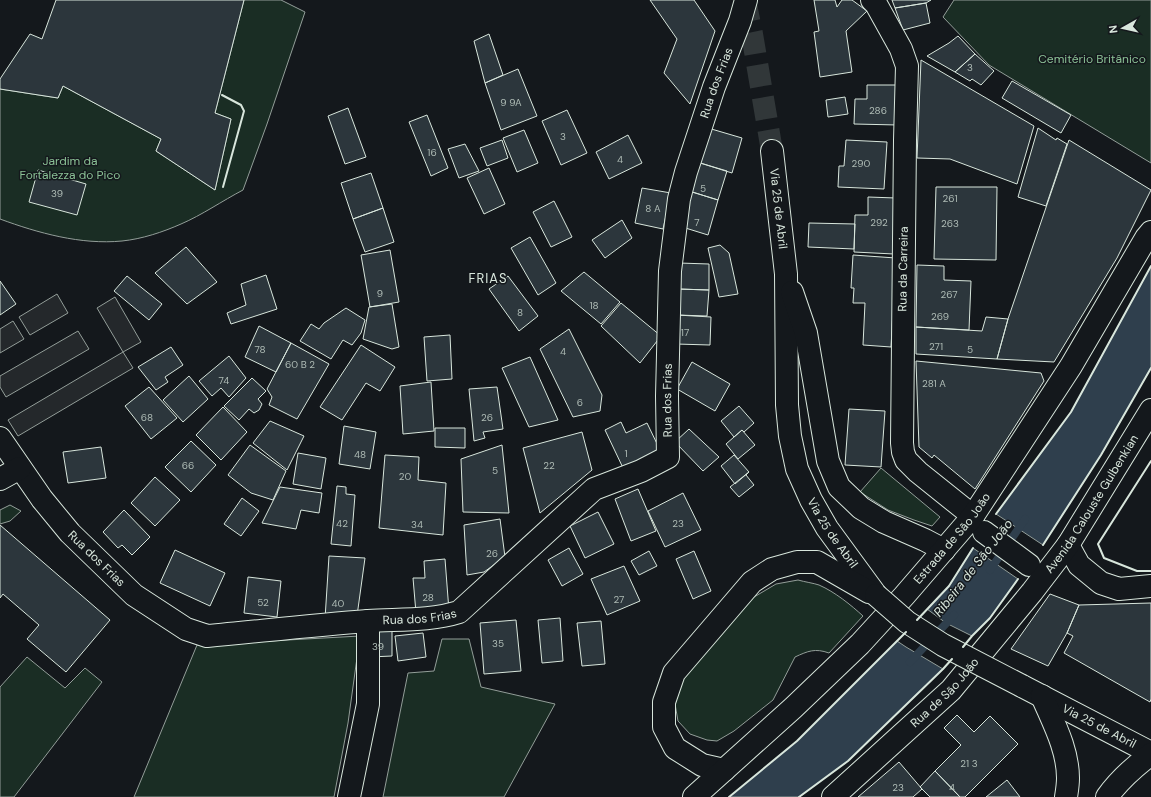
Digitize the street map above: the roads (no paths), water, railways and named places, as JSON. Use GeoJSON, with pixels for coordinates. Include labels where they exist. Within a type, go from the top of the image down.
{"type":"FeatureCollection","features":[{"type":"Feature","properties":{"kind":"main road","name":"Rua dos Frias"},"geometry":{"type":"LineString","coordinates":[[0,438],[42,499],[70,533],[134,595],[186,629],[207,636],[368,621],[437,617],[459,612],[594,489],[641,471],[668,457],[667,396],[670,271],[679,199],[686,172],[714,87],[740,21],[746,0]]}},
{"type":"Feature","properties":{"kind":"main road","name":"Rua da Carreira"},"geometry":{"type":"LineString","coordinates":[[872,0],[876,4],[901,49],[907,66],[902,352],[903,452],[906,460],[918,472],[978,524],[1037,571]]}},
{"type":"Feature","properties":{"kind":"main road","name":"Via 25 de Abril"},"geometry":{"type":"LineString","coordinates":[[772,151],[786,274],[787,405],[790,436],[798,469],[811,500],[827,528],[876,595],[907,622],[943,645],[1151,753]]}},
{"type":"Feature","properties":{"kind":"main road","name":"Estrada de São João"},"geometry":{"type":"LineString","coordinates":[[694,797],[793,708],[860,644],[944,550],[978,524],[1146,238],[1151,232]]}},
{"type":"Feature","properties":{"kind":"main road"},"geometry":{"type":"LineString","coordinates":[[786,274],[806,333],[828,461],[839,487],[861,508],[884,522],[944,550]]}},
{"type":"Feature","properties":{"kind":"main road","name":"Avenida Calouste Gulbenkian"},"geometry":{"type":"LineString","coordinates":[[1037,571],[1068,545],[1151,410]]}},
{"type":"Feature","properties":{"kind":"main road"},"geometry":{"type":"LineString","coordinates":[[0,479],[20,468]]}},
{"type":"Feature","properties":{"kind":"main road"},"geometry":{"type":"LineString","coordinates":[[1068,545],[1079,565],[1101,583],[1119,589],[1151,586]]}},
{"type":"Feature","properties":{"kind":"main road"},"geometry":{"type":"LineString","coordinates":[[724,770],[702,765],[675,748],[664,727],[664,702],[674,673],[747,587],[772,569],[797,562],[818,562],[876,595]]}},
{"type":"Feature","properties":{"kind":"main road","name":"Rua de São João"},"geometry":{"type":"LineString","coordinates":[[833,797],[951,690],[1037,571]]}},
{"type":"Feature","properties":{"kind":"main road","name":"Rua dos Frias"},"geometry":{"type":"LineString","coordinates":[[349,797],[368,704],[368,621]]}},
{"type":"Feature","properties":{"kind":"main road"},"geometry":{"type":"LineString","coordinates":[[1042,696],[1059,734],[1065,756],[1068,778],[1066,797]]}},
{"type":"Feature","properties":{"kind":"main road"},"geometry":{"type":"LineString","coordinates":[[1107,797],[1137,765],[1151,753]]}},
{"type":"Feature","properties":{"kind":"water"},"geometry":{"type":"Polygon","coordinates":[[[1151,266],[1151,368],[1101,455],[1043,545],[996,514],[1071,412],[1151,266]]]}},
{"type":"Feature","properties":{"kind":"water"},"geometry":{"type":"Polygon","coordinates":[[[973,548],[1018,579],[990,618],[972,636],[946,623],[927,609],[949,586],[973,548]]]}},
{"type":"Feature","properties":{"kind":"water"},"geometry":{"type":"Polygon","coordinates":[[[897,641],[943,669],[848,761],[799,797],[729,797],[797,741],[897,641]]]}},
{"type":"Feature","properties":{"kind":"waterway","name":"Ribeira de São João"},"geometry":{"type":"LineString","coordinates":[[990,570],[1025,519]]}},
{"type":"Feature","properties":{"kind":"waterway","name":"Ribeira de São João"},"geometry":{"type":"LineString","coordinates":[[910,662],[954,615]]}},
{"type":"Feature","properties":{"kind":"tunnel"},"geometry":{"type":"LineString","coordinates":[[745,0],[772,151]]}},
{"type":"Feature","properties":{"kind":"district","name":"FRIAS"},"geometry":{"type":"Point","coordinates":[488,278]}},
{"type":"Feature","properties":{"kind":"park label","name":"Cemitério Britânico"},"geometry":{"type":"Point","coordinates":[1092,59]}},
{"type":"Feature","properties":{"kind":"park label","name":"Jardim da Fortalezza do Pico"},"geometry":{"type":"Point","coordinates":[70,168]}}]}
